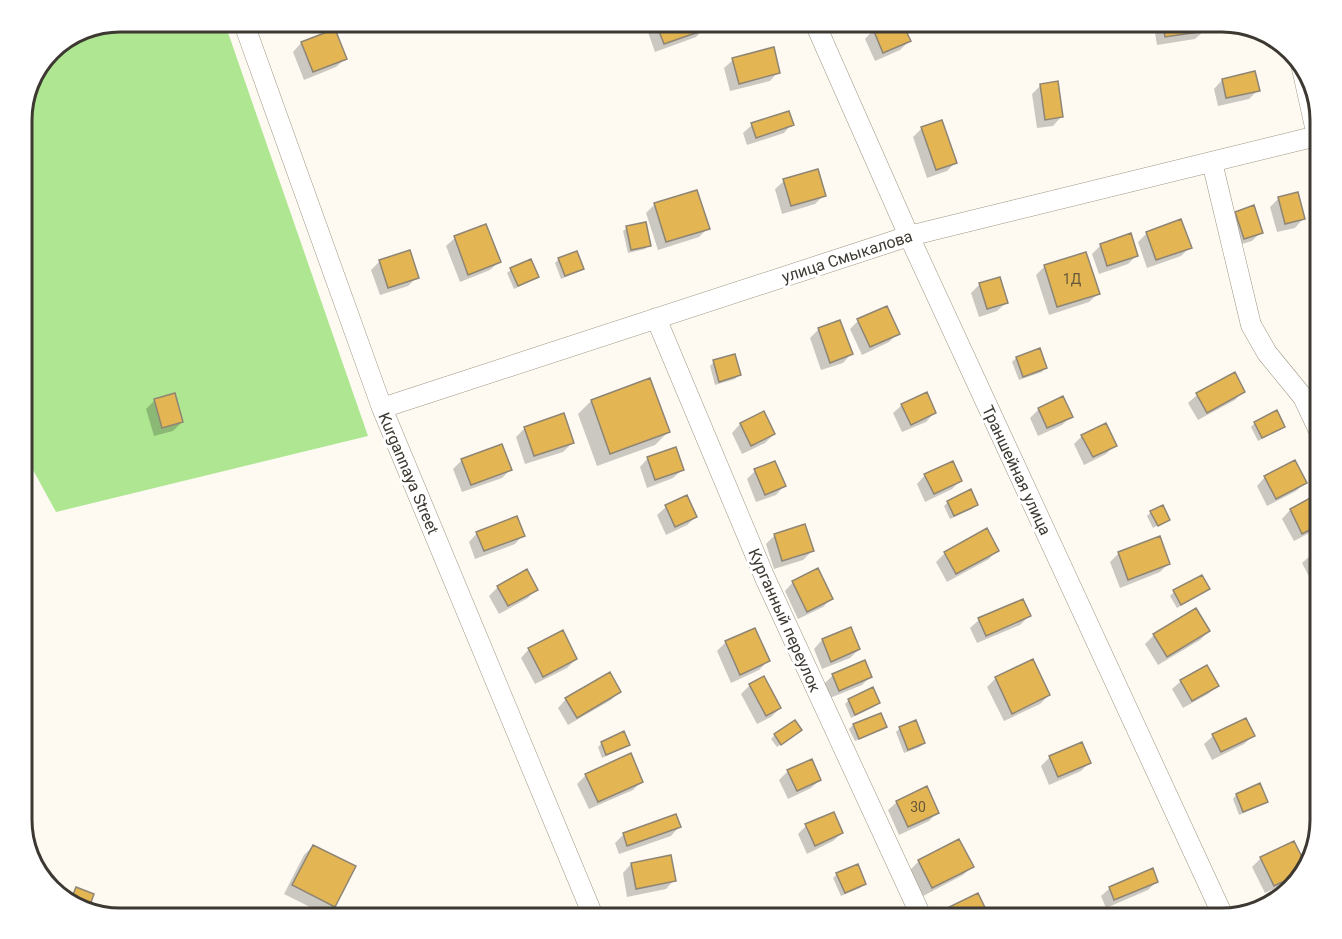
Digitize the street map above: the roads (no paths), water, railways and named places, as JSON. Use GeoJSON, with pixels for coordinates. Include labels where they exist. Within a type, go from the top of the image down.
{"type":"FeatureCollection","features":[{"type":"Feature","properties":{"kind":"street","name":"Kurgannaya Street"},"geometry":{"type":"LineString","coordinates":[[247,32],[382,408],[590,908]]}},
{"type":"Feature","properties":{"kind":"street","name":"Траншейная улица"},"geometry":{"type":"LineString","coordinates":[[819,32],[909,236],[1219,908]]}},
{"type":"Feature","properties":{"kind":"street","name":"улица Смыкалова"},"geometry":{"type":"LineString","coordinates":[[382,408],[909,236],[1310,138]]}},
{"type":"Feature","properties":{"kind":"street"},"geometry":{"type":"LineString","coordinates":[[1212,162],[1251,325],[1267,352],[1303,398],[1310,412]]}},
{"type":"Feature","properties":{"kind":"street","name":"Курганный переулок"},"geometry":{"type":"LineString","coordinates":[[656,318],[765,578],[917,908]]}}]}
